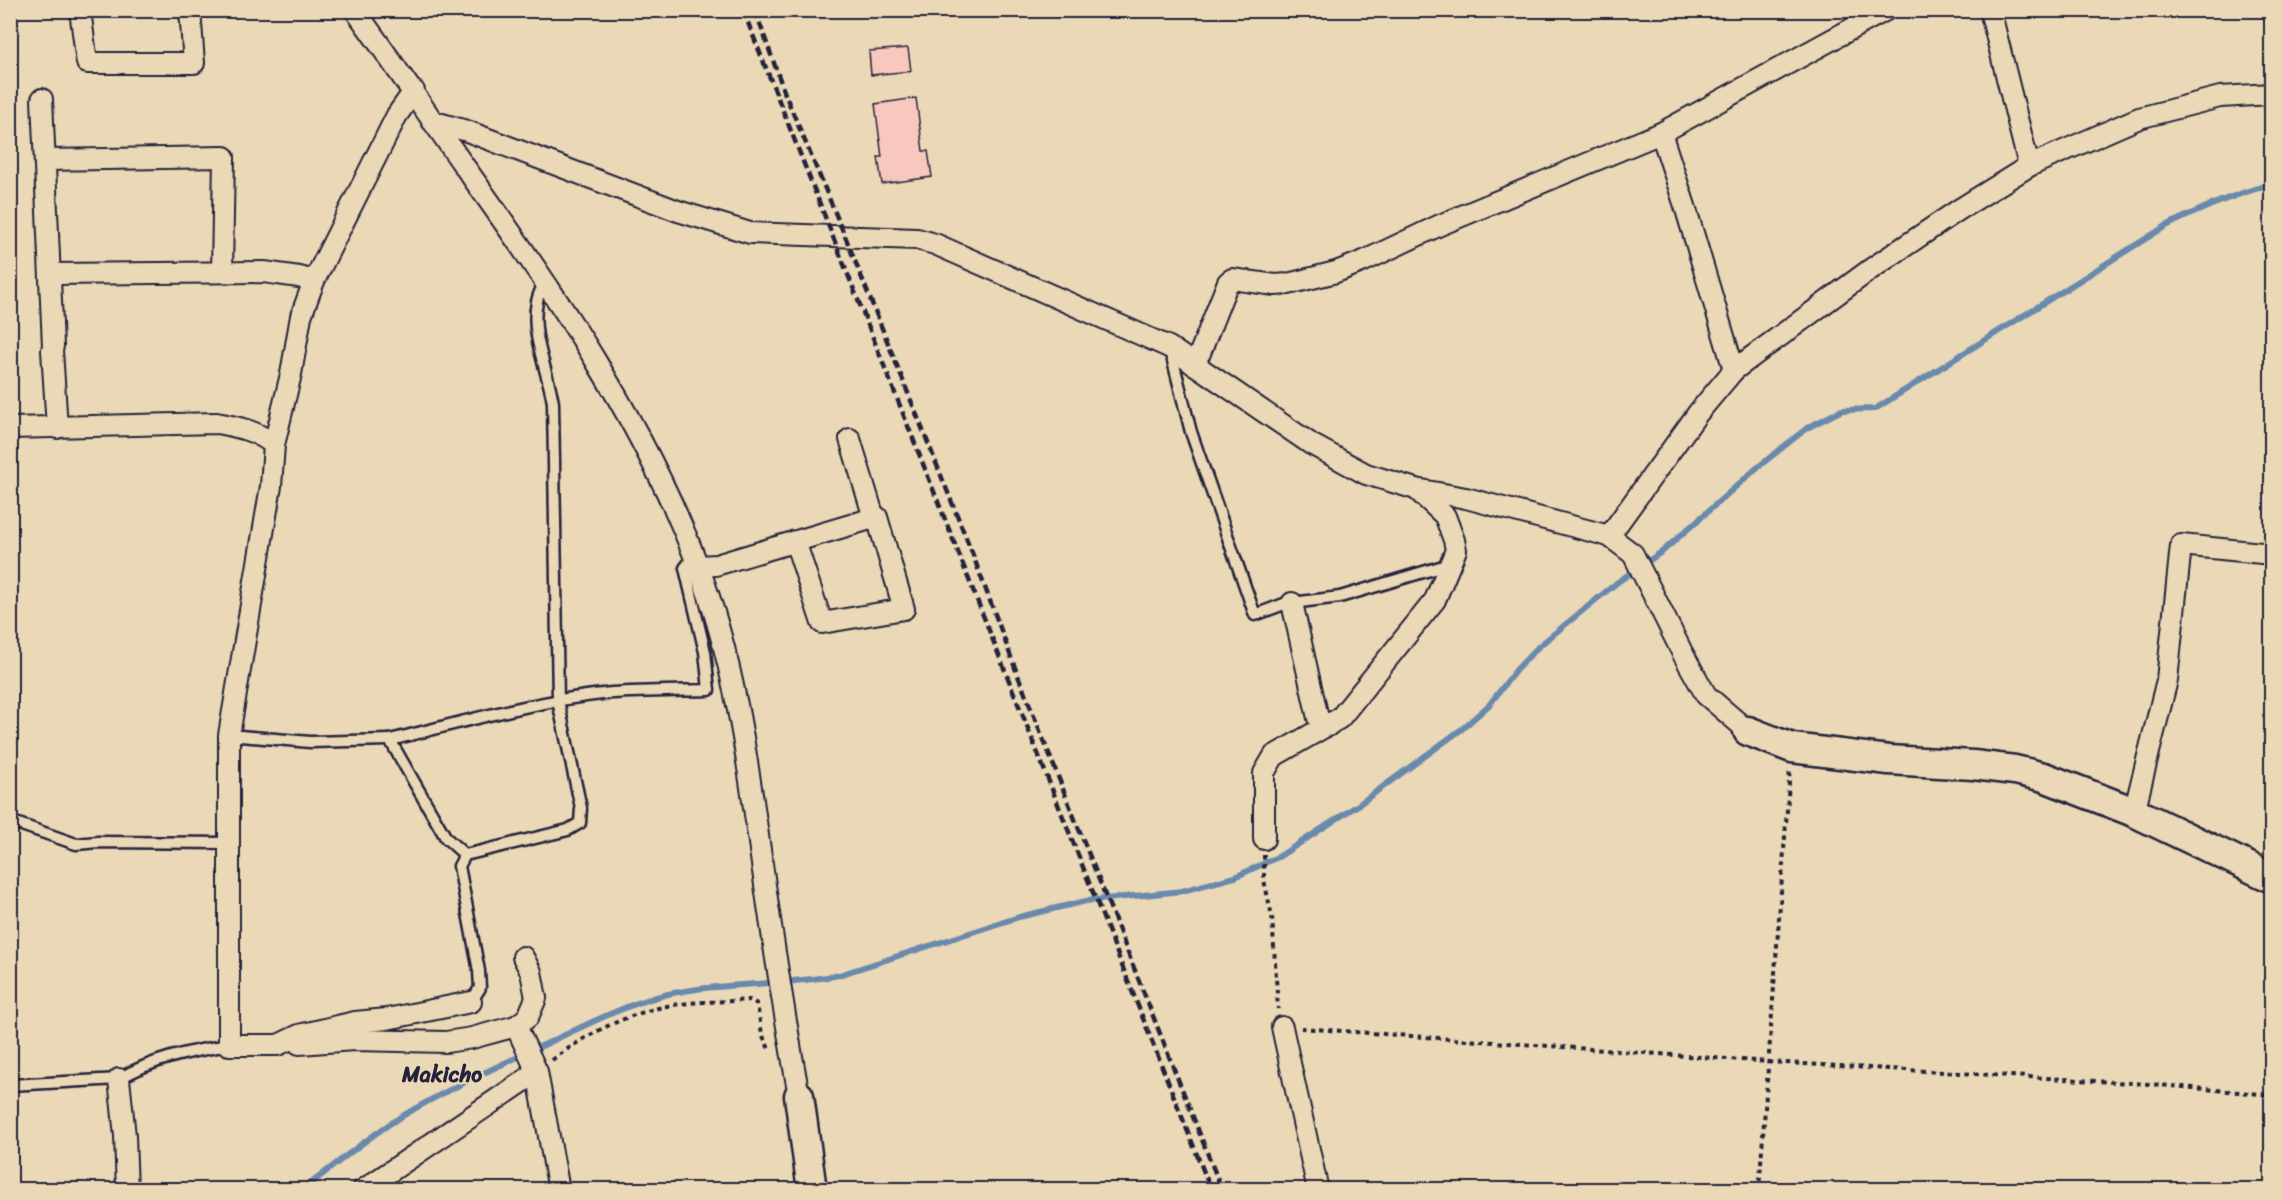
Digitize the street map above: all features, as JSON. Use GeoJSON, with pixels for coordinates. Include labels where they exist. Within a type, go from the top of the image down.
{"type":"FeatureCollection","features":[{"type":"Feature","properties":{"kind":"street"},"geometry":{"type":"LineString","coordinates":[[80,10],[87,63],[194,63],[190,10]]}},
{"type":"Feature","properties":{"kind":"street"},"geometry":{"type":"LineString","coordinates":[[355,10],[545,279],[598,361],[655,468],[696,561],[714,615],[735,692],[812,1190]]}},
{"type":"Feature","properties":{"kind":"street"},"geometry":{"type":"LineString","coordinates":[[1193,364],[1200,353],[1228,282],[1232,279],[1275,285],[1336,272],[1440,225],[1661,134],[1886,10]]}},
{"type":"Feature","properties":{"kind":"street"},"geometry":{"type":"LineString","coordinates":[[1990,10],[2029,166]]}},
{"type":"Feature","properties":{"kind":"street"},"geometry":{"type":"LineString","coordinates":[[414,91],[397,115],[314,281],[302,316],[274,445],[271,486],[229,735],[229,1045],[278,1045],[354,1040],[446,1042],[518,1029],[528,1017],[536,998],[531,972],[523,957]]}},
{"type":"Feature","properties":{"kind":"street"},"geometry":{"type":"LineString","coordinates":[[1610,536],[1698,413],[1734,370],[1871,269],[1960,209],[2029,166],[2139,118],[2220,97],[2271,94]]}},
{"type":"Feature","properties":{"kind":"street"},"geometry":{"type":"LineString","coordinates":[[42,99],[57,428]]}},
{"type":"Feature","properties":{"kind":"street"},"geometry":{"type":"LineString","coordinates":[[432,121],[478,135],[678,211],[750,233],[917,238],[976,261],[1169,347],[1311,444],[1346,465],[1382,480],[1466,498],[1610,536],[1633,554],[1706,695],[1748,730],[1792,748],[1889,760],[2015,770],[2074,787],[2134,812],[2271,878]]}},
{"type":"Feature","properties":{"kind":"street"},"geometry":{"type":"LineString","coordinates":[[1661,134],[1734,370]]}},
{"type":"Feature","properties":{"kind":"street"},"geometry":{"type":"LineString","coordinates":[[46,159],[224,157],[222,272]]}},
{"type":"Feature","properties":{"kind":"street"},"geometry":{"type":"LineString","coordinates":[[51,274],[264,272],[314,281]]}},
{"type":"Feature","properties":{"kind":"street"},"geometry":{"type":"LineString","coordinates":[[10,428],[217,423],[240,427],[264,437],[274,445]]}},
{"type":"Feature","properties":{"kind":"street"},"geometry":{"type":"LineString","coordinates":[[850,439],[874,518]]}},
{"type":"Feature","properties":{"kind":"street"},"geometry":{"type":"LineString","coordinates":[[1264,839],[1264,773],[1267,764],[1281,751],[1340,718],[1435,600],[1451,564],[1456,550],[1445,516],[1416,489]]}},
{"type":"Feature","properties":{"kind":"street"},"geometry":{"type":"LineString","coordinates":[[696,561],[716,565],[795,541],[877,517],[904,609],[822,623],[795,541]]}},
{"type":"Feature","properties":{"kind":"street"},"geometry":{"type":"LineString","coordinates":[[2134,812],[2168,680],[2181,546],[2271,554]]}},
{"type":"Feature","properties":{"kind":"street"},"geometry":{"type":"LineString","coordinates":[[1292,603],[1318,718],[1328,726]]}},
{"type":"Feature","properties":{"kind":"street"},"geometry":{"type":"LineString","coordinates":[[278,1045],[298,1035],[471,1002]]}},
{"type":"Feature","properties":{"kind":"street"},"geometry":{"type":"LineString","coordinates":[[1282,1027],[1318,1190]]}},
{"type":"Feature","properties":{"kind":"street"},"geometry":{"type":"LineString","coordinates":[[518,1029],[534,1069],[559,1190]]}},
{"type":"Feature","properties":{"kind":"street"},"geometry":{"type":"LineString","coordinates":[[363,1190],[534,1069]]}},
{"type":"Feature","properties":{"kind":"street"},"geometry":{"type":"LineString","coordinates":[[119,1079],[126,1136],[127,1190]]}},
{"type":"Feature","properties":{"kind":"lane"},"geometry":{"type":"LineString","coordinates":[[471,1002],[480,988],[459,866],[465,855],[568,830],[580,823],[581,808],[558,701],[553,403],[550,381],[537,341],[537,302],[545,279]]}},
{"type":"Feature","properties":{"kind":"lane"},"geometry":{"type":"LineString","coordinates":[[1169,347],[1191,432],[1254,615],[1292,603],[1341,597],[1451,564]]}},
{"type":"Feature","properties":{"kind":"lane"},"geometry":{"type":"LineString","coordinates":[[229,735],[310,742],[390,740],[558,701],[611,693],[709,690],[703,643],[686,568],[696,561]]}},
{"type":"Feature","properties":{"kind":"lane"},"geometry":{"type":"LineString","coordinates":[[390,740],[446,838],[465,855]]}},
{"type":"Feature","properties":{"kind":"lane"},"geometry":{"type":"LineString","coordinates":[[10,821],[75,844],[98,842],[229,843]]}},
{"type":"Feature","properties":{"kind":"lane"},"geometry":{"type":"LineString","coordinates":[[10,1085],[119,1079],[167,1058],[229,1045]]}},
{"type":"Feature","properties":{"kind":"path"},"geometry":{"type":"LineString","coordinates":[[1759,1190],[1792,748]]}},
{"type":"Feature","properties":{"kind":"path"},"geometry":{"type":"LineString","coordinates":[[1264,880],[1272,916],[1279,1014],[1282,1027],[1769,1062],[2149,1084],[2271,1095]]}},
{"type":"Feature","properties":{"kind":"path"},"geometry":{"type":"LineString","coordinates":[[534,1069],[624,1018],[669,1006],[750,1000],[757,1004],[762,1034],[771,1053]]}},
{"type":"Feature","properties":{"kind":"building"},"geometry":{"type":"Polygon","coordinates":[[[908,48],[911,71],[871,75],[869,51],[908,48]]]}},
{"type":"Feature","properties":{"kind":"building"},"geometry":{"type":"Polygon","coordinates":[[[916,98],[923,151],[928,151],[932,177],[882,184],[878,157],[882,157],[875,104],[916,98]]]}},
{"type":"Feature","properties":{"kind":"waterway"},"geometry":{"type":"LineString","coordinates":[[302,1190],[378,1132],[422,1105],[495,1068],[637,1003],[689,990],[839,975],[1019,917],[1086,901],[1182,891],[1235,877],[1280,856],[1358,805],[1462,729],[1489,705],[1516,670],[1539,646],[1619,581],[1663,551],[1758,467],[1807,428],[1842,410],[1875,409],[2166,226],[2218,202],[2272,184]]}},
{"type":"Feature","properties":{"kind":"railway"},"geometry":{"type":"LineString","coordinates":[[743,10],[1211,1190]]}},
{"type":"Feature","properties":{"kind":"railway"},"geometry":{"type":"LineString","coordinates":[[755,10],[785,94],[845,236],[971,550],[1017,673],[1222,1190]]}},
{"type":"Feature","properties":{"kind":"district","name":"Makicho"},"geometry":{"type":"Point","coordinates":[442,1074]}}]}
